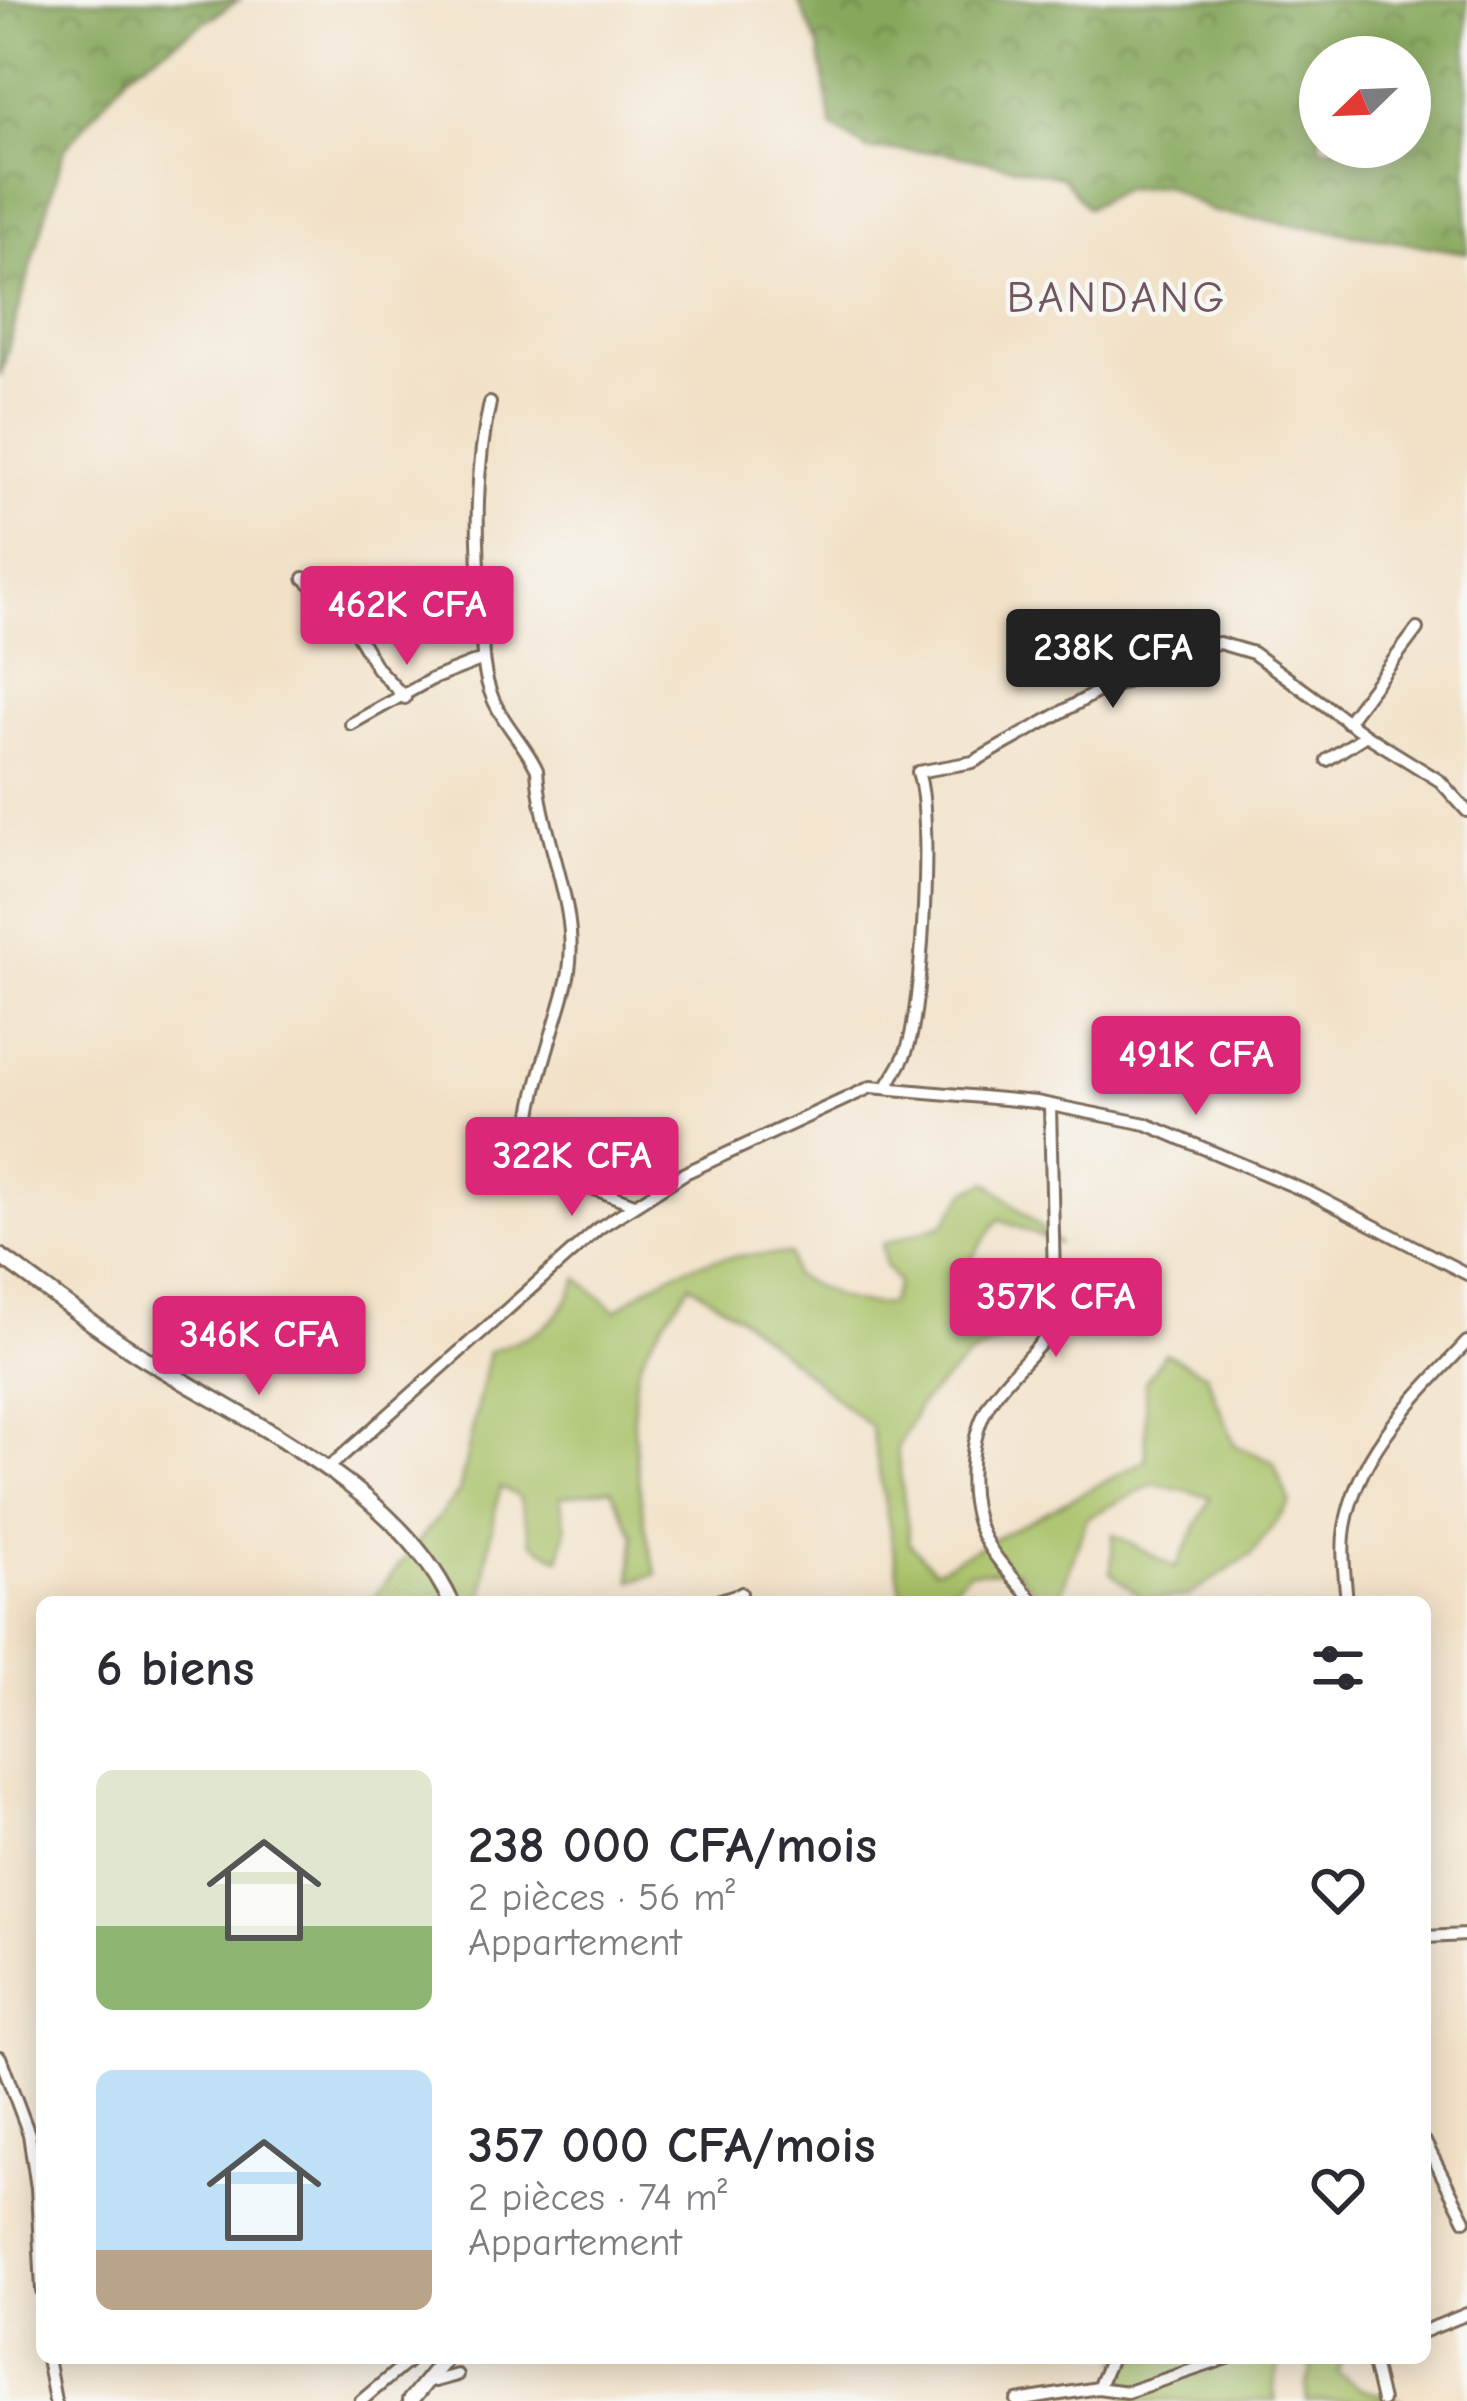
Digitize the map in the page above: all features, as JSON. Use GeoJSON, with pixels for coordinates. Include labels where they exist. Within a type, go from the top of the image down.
{"type":"FeatureCollection","features":[{"type":"Feature","properties":{"kind":"main road"},"geometry":{"type":"LineString","coordinates":[[0,1256],[132,1351],[326,1470],[396,1527],[433,1567],[448,1596]]}},
{"type":"Feature","properties":{"kind":"main road"},"geometry":{"type":"LineString","coordinates":[[410,2401],[440,2364]]}},
{"type":"Feature","properties":{"kind":"street"},"geometry":{"type":"LineString","coordinates":[[490,404],[483,434],[477,564],[483,659],[494,703],[526,746],[537,770],[571,943],[569,974],[526,1145],[537,1167],[634,1204]]}},
{"type":"Feature","properties":{"kind":"street"},"geometry":{"type":"LineString","coordinates":[[477,564],[495,564]]}},
{"type":"Feature","properties":{"kind":"street"},"geometry":{"type":"LineString","coordinates":[[304,578],[346,616],[377,668],[405,698]]}},
{"type":"Feature","properties":{"kind":"street"},"geometry":{"type":"LineString","coordinates":[[1347,722],[1417,629]]}},
{"type":"Feature","properties":{"kind":"street"},"geometry":{"type":"LineString","coordinates":[[886,1086],[902,1063],[914,1016],[925,813],[918,772],[973,761],[1099,691],[1164,670],[1219,643],[1253,653],[1366,736],[1440,781],[1467,811]]}},
{"type":"Feature","properties":{"kind":"street"},"geometry":{"type":"LineString","coordinates":[[351,724],[432,680],[483,659]]}},
{"type":"Feature","properties":{"kind":"street"},"geometry":{"type":"LineString","coordinates":[[1327,760],[1366,736]]}},
{"type":"Feature","properties":{"kind":"street"},"geometry":{"type":"LineString","coordinates":[[326,1470],[568,1252],[634,1204],[759,1137],[851,1095],[886,1086],[1050,1105],[1146,1124],[1228,1156],[1467,1274]]}},
{"type":"Feature","properties":{"kind":"street"},"geometry":{"type":"LineString","coordinates":[[1029,1596],[984,1537],[973,1490],[973,1464],[988,1405],[1055,1323],[1050,1105]]}},
{"type":"Feature","properties":{"kind":"street"},"geometry":{"type":"LineString","coordinates":[[1347,1596],[1345,1528],[1359,1481],[1379,1442],[1467,1342]]}},
{"type":"Feature","properties":{"kind":"street"},"geometry":{"type":"LineString","coordinates":[[732,1596],[741,1593]]}},
{"type":"Feature","properties":{"kind":"street"},"geometry":{"type":"LineString","coordinates":[[1431,1937],[1467,1934]]}},
{"type":"Feature","properties":{"kind":"street"},"geometry":{"type":"LineString","coordinates":[[0,2056],[29,2134],[36,2181]]}},
{"type":"Feature","properties":{"kind":"street"},"geometry":{"type":"LineString","coordinates":[[1431,2154],[1466,2221]]}},
{"type":"Feature","properties":{"kind":"street"},"geometry":{"type":"LineString","coordinates":[[1431,2328],[1467,2314]]}},
{"type":"Feature","properties":{"kind":"street"},"geometry":{"type":"LineString","coordinates":[[48,2364],[55,2401]]}},
{"type":"Feature","properties":{"kind":"street"},"geometry":{"type":"LineString","coordinates":[[361,2401],[405,2364]]}},
{"type":"Feature","properties":{"kind":"street"},"geometry":{"type":"LineString","coordinates":[[1098,2388],[1108,2364]]}},
{"type":"Feature","properties":{"kind":"street"},"geometry":{"type":"LineString","coordinates":[[1017,2401],[1098,2388],[1126,2392],[1211,2364]]}},
{"type":"Feature","properties":{"kind":"street"},"geometry":{"type":"LineString","coordinates":[[1373,2364],[1382,2401]]}},
{"type":"Feature","properties":{"kind":"street"},"geometry":{"type":"LineString","coordinates":[[430,2376],[435,2381],[457,2375]]}},
{"type":"Feature","properties":{"kind":"green space"},"geometry":{"type":"Polygon","coordinates":[[[0,0],[239,0],[129,72],[64,150],[0,377],[0,0]]]}},
{"type":"Feature","properties":{"kind":"green space"},"geometry":{"type":"Polygon","coordinates":[[[798,0],[1467,0],[1467,253],[1213,212],[1164,186],[1123,189],[1087,208],[1062,177],[943,152],[868,150],[832,127],[819,48],[798,0]]]}},
{"type":"Feature","properties":{"kind":"green space"},"geometry":{"type":"Polygon","coordinates":[[[988,1182],[1059,1244],[999,1219],[955,1282],[962,1318],[1044,1266],[1057,1290],[1037,1318],[968,1358],[920,1404],[897,1449],[910,1544],[935,1570],[1146,1460],[1145,1382],[1165,1353],[1206,1374],[1235,1445],[1273,1462],[1290,1503],[1251,1555],[1189,1596],[1140,1596],[1111,1573],[1113,1534],[1176,1568],[1211,1497],[1154,1484],[1087,1518],[1060,1596],[1036,1593],[1017,1571],[969,1572],[943,1596],[902,1596],[871,1427],[741,1318],[690,1284],[650,1343],[636,1382],[637,1468],[657,1574],[631,1581],[634,1536],[611,1489],[560,1497],[566,1528],[560,1559],[532,1543],[519,1497],[500,1487],[484,1596],[374,1596],[459,1492],[489,1352],[554,1319],[578,1278],[616,1311],[658,1281],[697,1264],[790,1254],[793,1275],[851,1301],[889,1304],[898,1283],[885,1265],[882,1244],[943,1225],[968,1190],[988,1182]]]}},
{"type":"Feature","properties":{"kind":"green space"},"geometry":{"type":"Polygon","coordinates":[[[1120,2364],[1280,2364],[1273,2390],[1276,2401],[1127,2401],[1120,2364]]]}},
{"type":"Feature","properties":{"kind":"green space"},"geometry":{"type":"Polygon","coordinates":[[[1309,2364],[1340,2364],[1338,2373],[1361,2389],[1404,2401],[1307,2401],[1306,2384],[1312,2370],[1309,2364]]]}},
{"type":"Feature","properties":{"kind":"district","name":"BANDANG"},"geometry":{"type":"Point","coordinates":[1117,297]}}]}
